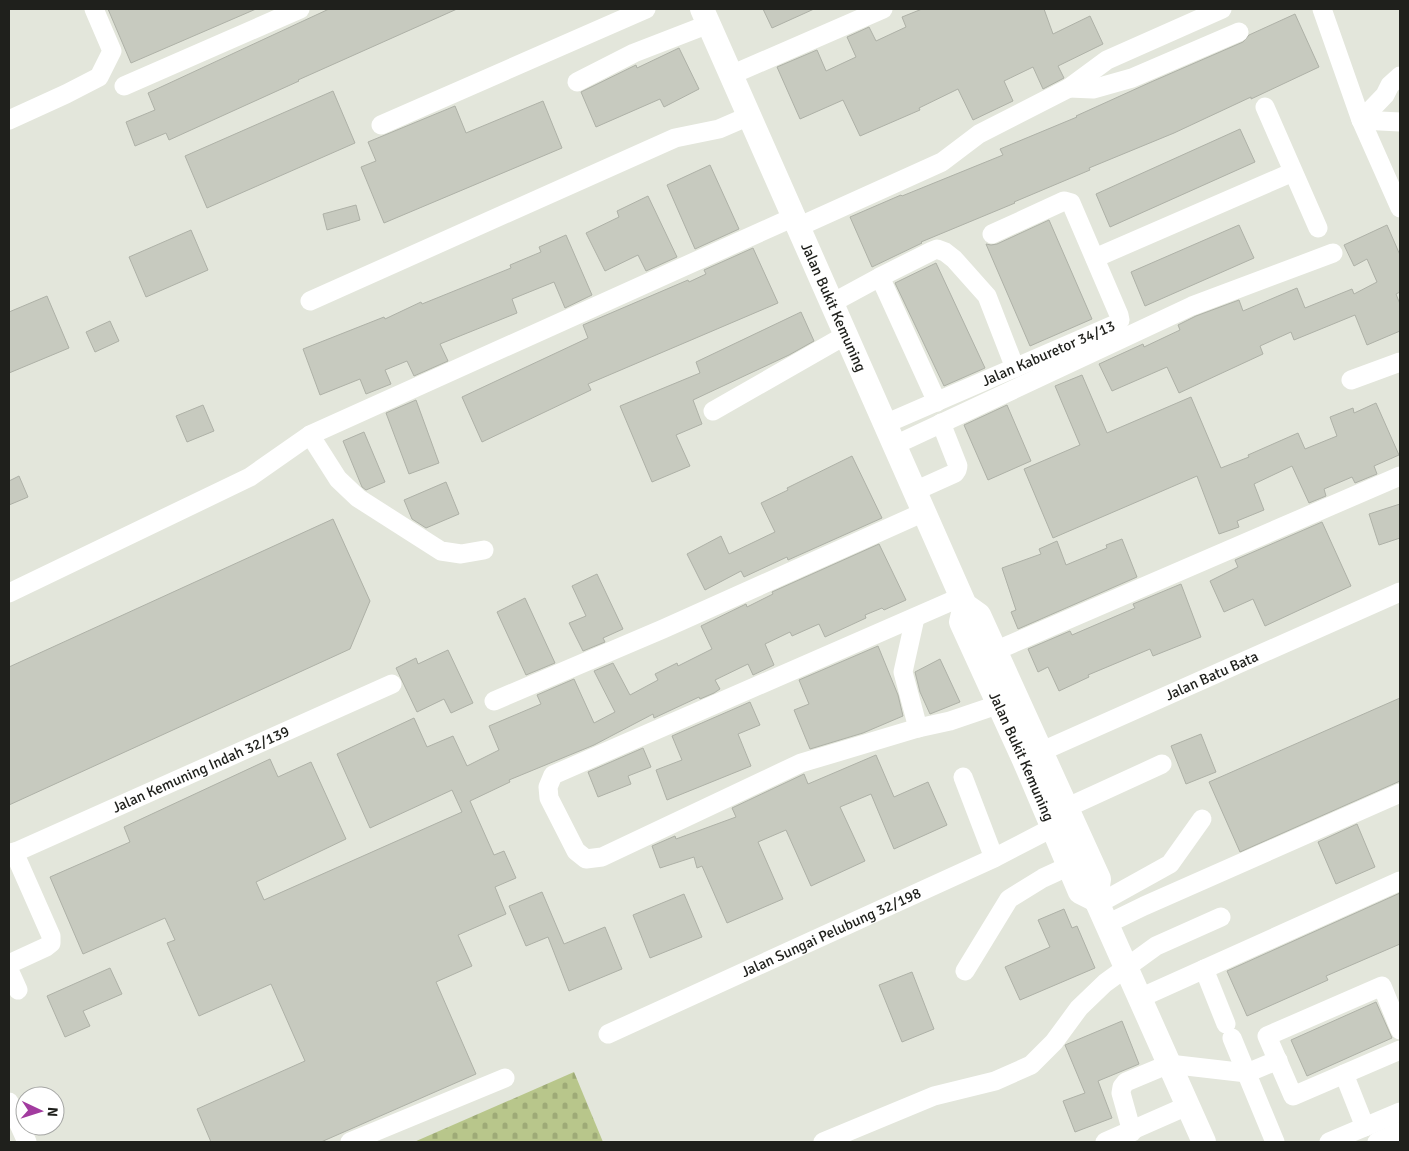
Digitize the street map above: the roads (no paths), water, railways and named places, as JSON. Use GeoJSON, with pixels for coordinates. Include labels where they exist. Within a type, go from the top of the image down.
{"type":"FeatureCollection","features":[{"type":"Feature","properties":{"kind":"main road","name":"Jalan Bukit Kemuning"},"geometry":{"type":"LineString","coordinates":[[705,16],[963,601],[979,615],[995,651],[1032,756],[1052,828],[1080,892],[1100,909]]}},
{"type":"Feature","properties":{"kind":"main road","name":"Jalan Bukit Kemuning"},"geometry":{"type":"LineString","coordinates":[[963,601],[961,622],[997,705],[1066,808],[1098,880],[1100,909],[1204,1142]]}},
{"type":"Feature","properties":{"kind":"street"},"geometry":{"type":"LineString","coordinates":[[9,120],[99,77],[112,51],[94,9]]}},
{"type":"Feature","properties":{"kind":"street"},"geometry":{"type":"LineString","coordinates":[[124,86],[300,9]]}},
{"type":"Feature","properties":{"kind":"street"},"geometry":{"type":"LineString","coordinates":[[380,125],[646,9]]}},
{"type":"Feature","properties":{"kind":"street"},"geometry":{"type":"LineString","coordinates":[[732,75],[883,9]]}},
{"type":"Feature","properties":{"kind":"street"},"geometry":{"type":"LineString","coordinates":[[9,593],[250,477],[310,435],[796,222],[942,162],[979,134],[1070,88],[1107,60],[1222,9]]}},
{"type":"Feature","properties":{"kind":"street"},"geometry":{"type":"LineString","coordinates":[[1322,9],[1362,120],[1400,208]]}},
{"type":"Feature","properties":{"kind":"street"},"geometry":{"type":"LineString","coordinates":[[577,82],[705,16]]}},
{"type":"Feature","properties":{"kind":"street"},"geometry":{"type":"LineString","coordinates":[[1070,88],[1094,89],[1132,78],[1239,32]]}},
{"type":"Feature","properties":{"kind":"street"},"geometry":{"type":"LineString","coordinates":[[1362,120],[1400,76]]}},
{"type":"Feature","properties":{"kind":"street"},"geometry":{"type":"LineString","coordinates":[[1265,107],[1318,228]]}},
{"type":"Feature","properties":{"kind":"street"},"geometry":{"type":"LineString","coordinates":[[310,301],[675,138],[719,129],[749,116]]}},
{"type":"Feature","properties":{"kind":"street"},"geometry":{"type":"LineString","coordinates":[[1362,120],[1400,122]]}},
{"type":"Feature","properties":{"kind":"street"},"geometry":{"type":"LineString","coordinates":[[1095,258],[1294,172]]}},
{"type":"Feature","properties":{"kind":"street","name":"Jalan Kaburetor 34/13"},"geometry":{"type":"LineString","coordinates":[[890,435],[938,402],[1116,324],[1120,320],[1071,203],[1064,201],[992,234]]}},
{"type":"Feature","properties":{"kind":"street"},"geometry":{"type":"LineString","coordinates":[[832,303],[937,249],[954,259],[987,296],[1015,368]]}},
{"type":"Feature","properties":{"kind":"street"},"geometry":{"type":"LineString","coordinates":[[890,435],[941,424],[1192,306],[1333,253]]}},
{"type":"Feature","properties":{"kind":"street"},"geometry":{"type":"LineString","coordinates":[[880,277],[938,402]]}},
{"type":"Feature","properties":{"kind":"street"},"geometry":{"type":"LineString","coordinates":[[713,411],[846,335]]}},
{"type":"Feature","properties":{"kind":"street"},"geometry":{"type":"LineString","coordinates":[[1352,380],[1400,362]]}},
{"type":"Feature","properties":{"kind":"street"},"geometry":{"type":"LineString","coordinates":[[494,701],[663,629],[919,502],[957,470],[958,466],[941,424]]}},
{"type":"Feature","properties":{"kind":"street"},"geometry":{"type":"LineString","coordinates":[[310,435],[338,479],[358,498],[441,552],[461,554],[484,550]]}},
{"type":"Feature","properties":{"kind":"street"},"geometry":{"type":"LineString","coordinates":[[995,651],[1400,476]]}},
{"type":"Feature","properties":{"kind":"street","name":"Jalan Batu Bata"},"geometry":{"type":"LineString","coordinates":[[1032,756],[1400,592]]}},
{"type":"Feature","properties":{"kind":"street"},"geometry":{"type":"LineString","coordinates":[[963,601],[915,618],[553,775],[548,787],[549,798],[576,851],[586,859],[602,857],[801,763],[918,728],[950,721],[997,705]]}},
{"type":"Feature","properties":{"kind":"street"},"geometry":{"type":"LineString","coordinates":[[915,618],[904,672],[918,728]]}},
{"type":"Feature","properties":{"kind":"street","name":"Jalan Kemuning Indah 32/139"},"geometry":{"type":"LineString","coordinates":[[11,854],[392,684]]}},
{"type":"Feature","properties":{"kind":"street"},"geometry":{"type":"LineString","coordinates":[[1066,808],[1162,764]]}},
{"type":"Feature","properties":{"kind":"street"},"geometry":{"type":"LineString","coordinates":[[963,777],[994,858]]}},
{"type":"Feature","properties":{"kind":"street"},"geometry":{"type":"LineString","coordinates":[[1100,909],[1152,902],[1400,793]]}},
{"type":"Feature","properties":{"kind":"street"},"geometry":{"type":"LineString","coordinates":[[1100,909],[1170,864],[1202,819]]}},
{"type":"Feature","properties":{"kind":"street","name":"Jalan Sungai Pelubung 32/198"},"geometry":{"type":"LineString","coordinates":[[608,1034],[994,858],[1052,828]]}},
{"type":"Feature","properties":{"kind":"street"},"geometry":{"type":"LineString","coordinates":[[9,964],[51,943],[51,936],[11,854]]}},
{"type":"Feature","properties":{"kind":"street"},"geometry":{"type":"LineString","coordinates":[[965,971],[1009,899],[1044,878],[1069,866]]}},
{"type":"Feature","properties":{"kind":"street"},"geometry":{"type":"LineString","coordinates":[[1140,998],[1400,881]]}},
{"type":"Feature","properties":{"kind":"street"},"geometry":{"type":"LineString","coordinates":[[823,1142],[934,1096],[995,1081],[1031,1065],[1054,1042],[1079,1008],[1105,984],[1156,946],[1221,917]]}},
{"type":"Feature","properties":{"kind":"street"},"geometry":{"type":"LineString","coordinates":[[1204,969],[1275,1142]]}},
{"type":"Feature","properties":{"kind":"street"},"geometry":{"type":"LineString","coordinates":[[9,970],[18,990]]}},
{"type":"Feature","properties":{"kind":"street"},"geometry":{"type":"LineString","coordinates":[[1400,1030],[1382,986],[1267,1036],[1293,1096],[1400,1050]]}},
{"type":"Feature","properties":{"kind":"street"},"geometry":{"type":"LineString","coordinates":[[1132,1132],[1121,1093],[1122,1087],[1126,1082],[1169,1064],[1247,1073],[1278,1060]]}},
{"type":"Feature","properties":{"kind":"street"},"geometry":{"type":"LineString","coordinates":[[1344,1074],[1365,1126]]}},
{"type":"Feature","properties":{"kind":"street"},"geometry":{"type":"LineString","coordinates":[[350,1142],[505,1078]]}},
{"type":"Feature","properties":{"kind":"street"},"geometry":{"type":"LineString","coordinates":[[9,1102],[27,1142]]}},
{"type":"Feature","properties":{"kind":"street"},"geometry":{"type":"LineString","coordinates":[[1105,1142],[1132,1132],[1187,1106]]}},
{"type":"Feature","properties":{"kind":"street"},"geometry":{"type":"LineString","coordinates":[[1329,1142],[1400,1112]]}},
{"type":"Feature","properties":{"kind":"street"},"geometry":{"type":"LineString","coordinates":[[1377,1142],[1400,1133]]}}]}
